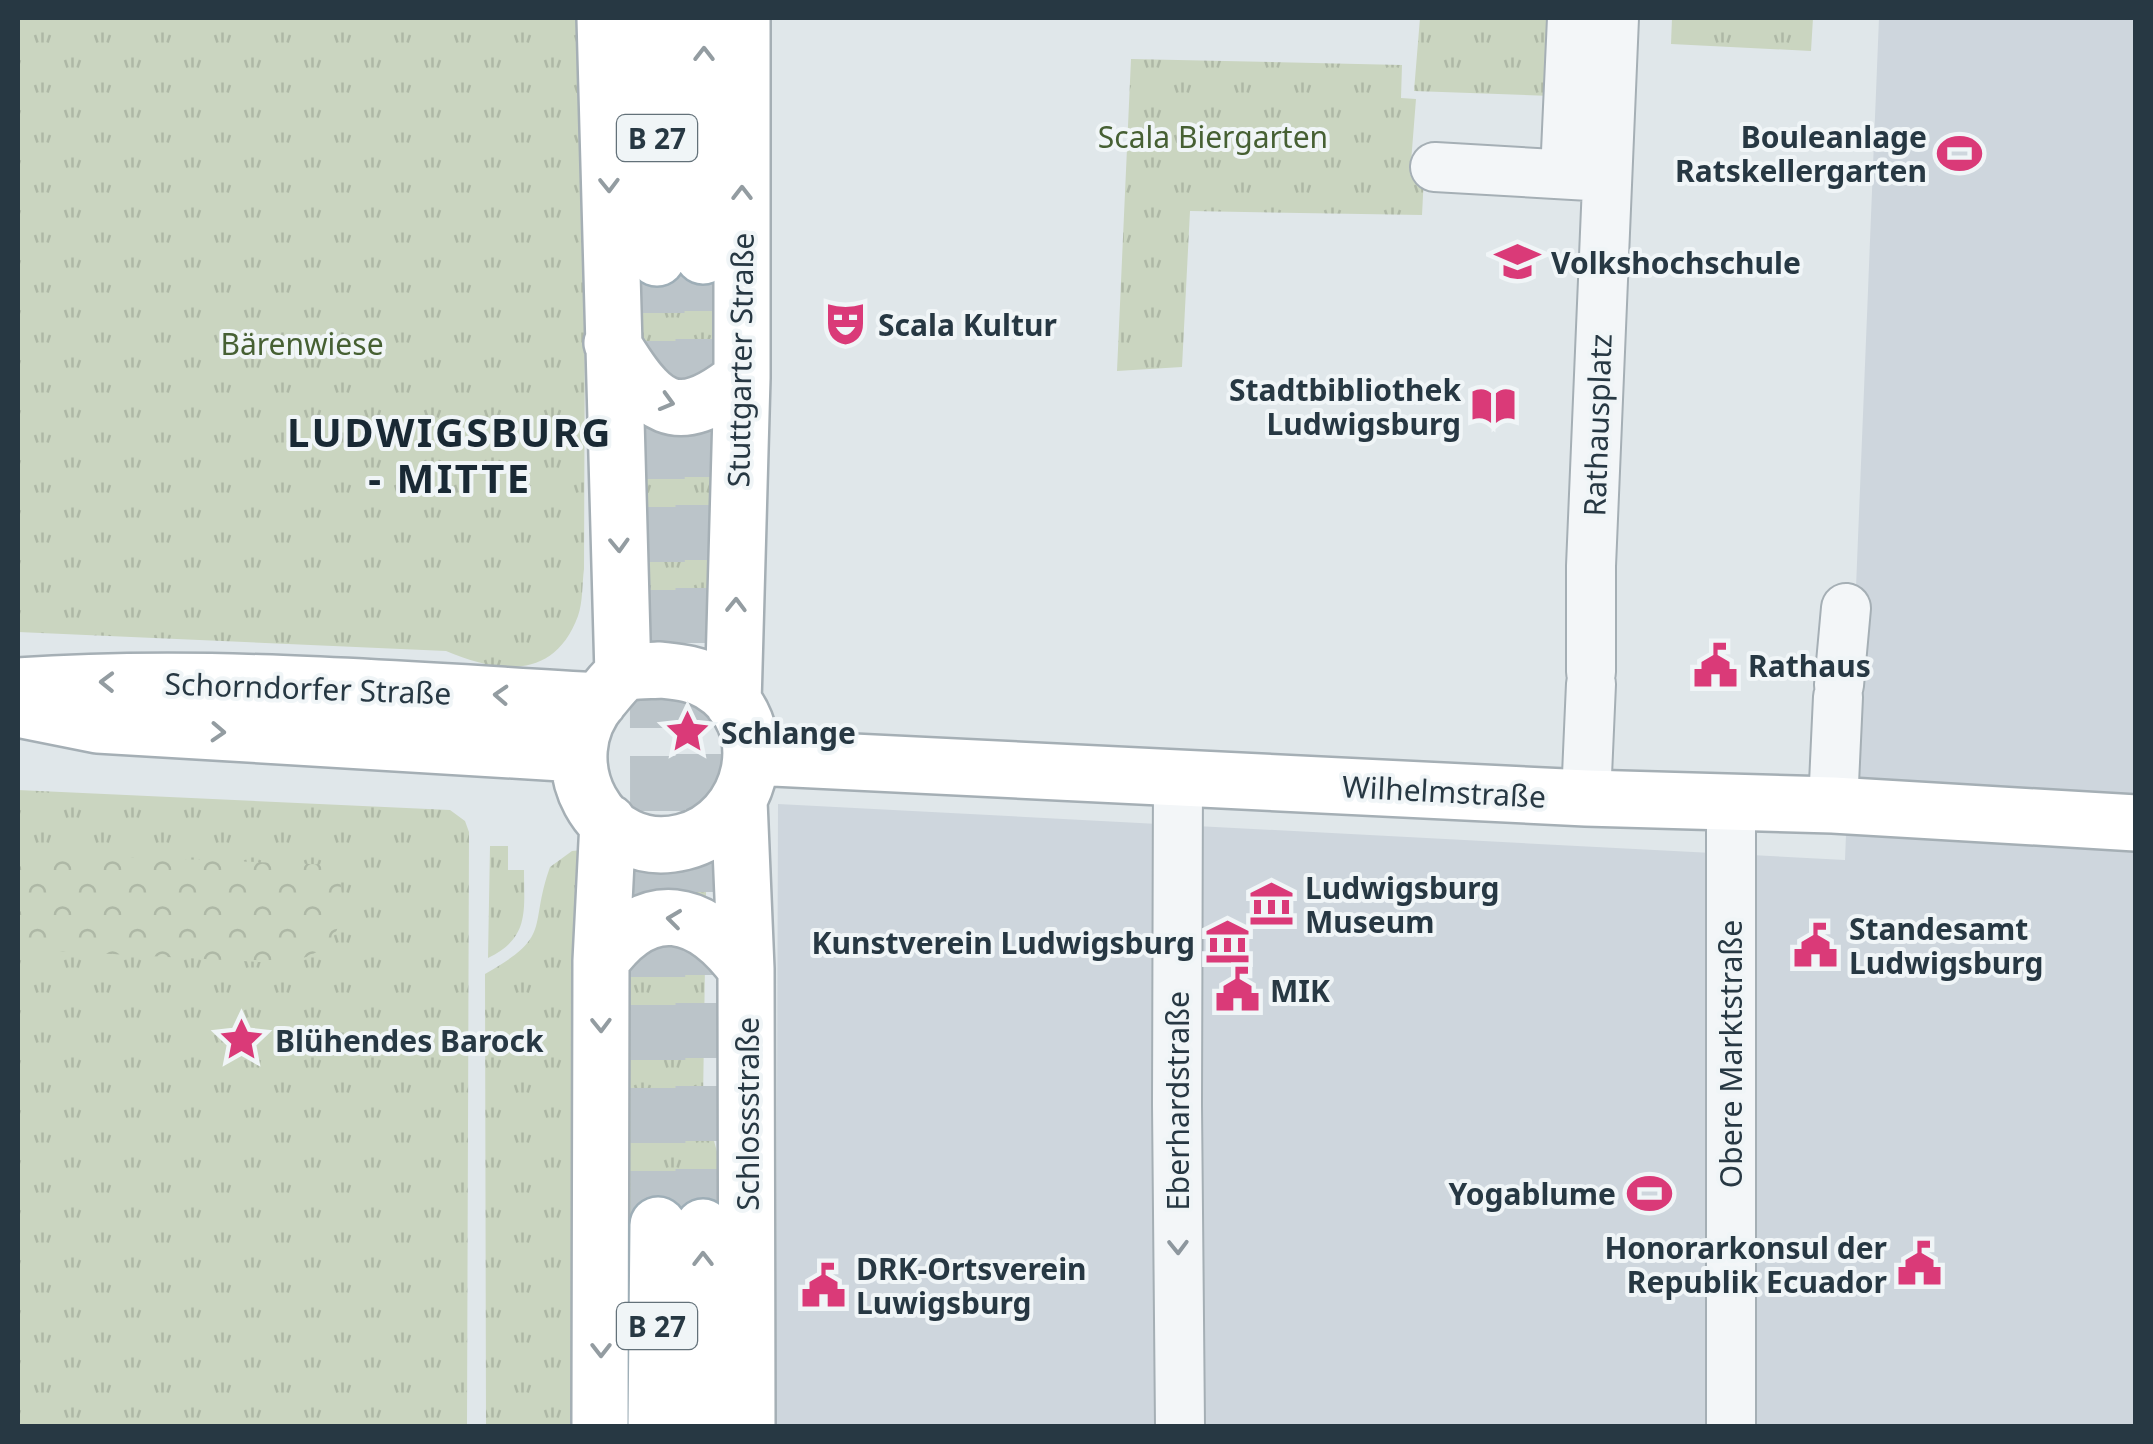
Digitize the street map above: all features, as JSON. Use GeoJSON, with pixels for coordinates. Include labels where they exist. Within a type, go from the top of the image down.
{"type":"FeatureCollection","features":[{"type":"Feature","properties":{"kind":"main road"},"geometry":{"type":"LineString","coordinates":[[605,18],[612,343],[611,688]]}},
{"type":"Feature","properties":{"kind":"main road","name":"Stuttgarter Straße"},"geometry":{"type":"LineString","coordinates":[[657,18],[680,257],[704,18]]}},
{"type":"Feature","properties":{"kind":"main road","name":"Stuttgarter Straße"},"geometry":{"type":"LineString","coordinates":[[734,703],[742,378],[742,18]]}},
{"type":"Feature","properties":{"kind":"main road"},"geometry":{"type":"LineString","coordinates":[[612,343],[647,395],[674,406],[693,407],[717,398],[742,378]]}},
{"type":"Feature","properties":{"kind":"main road"},"geometry":{"type":"LineString","coordinates":[[660,670],[688,673],[713,684],[734,703],[747,728],[746,779],[732,813],[709,832],[681,843],[650,843],[622,834],[598,815],[584,791],[579,736],[590,711],[611,688],[660,670]]}},
{"type":"Feature","properties":{"kind":"main road","name":"Schorndorfer Straße"},"geometry":{"type":"LineString","coordinates":[[18,686],[80,682],[611,688]]}},
{"type":"Feature","properties":{"kind":"main road","name":"Schorndorfer Straße"},"geometry":{"type":"LineString","coordinates":[[18,710],[98,725],[578,754]]}},
{"type":"Feature","properties":{"kind":"main road","name":"Wilhelmstraße"},"geometry":{"type":"LineString","coordinates":[[746,779],[1178,776],[1586,798],[1833,805],[2136,823]]}},
{"type":"Feature","properties":{"kind":"main road","name":"Schlossstraße"},"geometry":{"type":"LineString","coordinates":[[746,779],[747,1426]]}},
{"type":"Feature","properties":{"kind":"main road"},"geometry":{"type":"LineString","coordinates":[[600,1426],[601,961],[608,822]]}},
{"type":"Feature","properties":{"kind":"main road"},"geometry":{"type":"LineString","coordinates":[[601,961],[628,930],[650,918],[670,916],[697,923],[712,933],[746,968]]}},
{"type":"Feature","properties":{"kind":"main road","name":"Schlossstraße"},"geometry":{"type":"LineString","coordinates":[[656,1426],[680,1226],[702,1426]]}},
{"type":"Feature","properties":{"kind":"street","name":"Rathausplatz"},"geometry":{"type":"LineString","coordinates":[[1572,18],[1586,176],[1592,548],[1586,798]]}},
{"type":"Feature","properties":{"kind":"street","name":"Rathausplatz"},"geometry":{"type":"LineString","coordinates":[[1586,176],[1614,18]]}},
{"type":"Feature","properties":{"kind":"street"},"geometry":{"type":"LineString","coordinates":[[1435,167],[1586,176]]}},
{"type":"Feature","properties":{"kind":"street"},"geometry":{"type":"LineString","coordinates":[[1833,805],[1846,608]]}},
{"type":"Feature","properties":{"kind":"street","name":"Eberhardstraße"},"geometry":{"type":"LineString","coordinates":[[1178,776],[1176,1106],[1180,1426]]}},
{"type":"Feature","properties":{"kind":"street","name":"Obere Marktstraße"},"geometry":{"type":"LineString","coordinates":[[1731,803],[1731,1426]]}},
{"type":"Feature","properties":{"kind":"shaded area"},"geometry":{"type":"Polygon","coordinates":[[[1879,18],[2135,18],[2135,1426],[776,1426],[778,804],[1845,860],[1879,18]]]}},
{"type":"Feature","properties":{"kind":"green space","name":"Bärenwiese"},"geometry":{"type":"Polygon","coordinates":[[[18,18],[586,18],[584,569],[578,616],[555,652],[522,666],[504,667],[446,651],[18,632],[18,18]]]}},
{"type":"Feature","properties":{"kind":"green space"},"geometry":{"type":"Polygon","coordinates":[[[1420,18],[1554,18],[1551,96],[1414,91],[1420,18]]]}},
{"type":"Feature","properties":{"kind":"green space"},"geometry":{"type":"Polygon","coordinates":[[[1672,18],[1813,18],[1811,51],[1671,44],[1672,18]]]}},
{"type":"Feature","properties":{"kind":"green space","name":"Scala Biergarten"},"geometry":{"type":"Polygon","coordinates":[[[1131,59],[1402,65],[1401,98],[1416,99],[1410,175],[1424,176],[1422,215],[1190,211],[1182,367],[1117,371],[1131,59]]]}},
{"type":"Feature","properties":{"kind":"green space"},"geometry":{"type":"Polygon","coordinates":[[[626,259],[721,259],[720,362],[693,388],[646,366],[626,259]]]}},
{"type":"Feature","properties":{"kind":"green space"},"geometry":{"type":"Polygon","coordinates":[[[647,420],[724,420],[708,598],[645,596],[647,420]]]}},
{"type":"Feature","properties":{"kind":"green space","name":"Blühendes Barock"},"geometry":{"type":"Polygon","coordinates":[[[18,790],[450,810],[465,821],[469,832],[467,1426],[18,1426],[18,790]]]}},
{"type":"Feature","properties":{"kind":"green space"},"geometry":{"type":"Polygon","coordinates":[[[490,846],[508,846],[508,870],[524,870],[524,898],[518,932],[502,950],[488,958],[490,846]]]}},
{"type":"Feature","properties":{"kind":"green space"},"geometry":{"type":"Polygon","coordinates":[[[583,850],[581,1426],[486,1426],[485,974],[507,961],[530,939],[550,867],[572,851],[583,850]]]}},
{"type":"Feature","properties":{"kind":"green space"},"geometry":{"type":"Polygon","coordinates":[[[639,851],[702,858],[706,912],[631,908],[626,889],[639,851]]]}},
{"type":"Feature","properties":{"kind":"green space"},"geometry":{"type":"Polygon","coordinates":[[[18,853],[337,865],[340,919],[336,933],[315,953],[277,963],[18,949],[18,853]]]}},
{"type":"Feature","properties":{"kind":"green space"},"geometry":{"type":"Polygon","coordinates":[[[648,934],[701,953],[705,965],[703,1102],[725,1180],[725,1217],[619,1214],[624,969],[648,934]]]}},
{"type":"Feature","properties":{"kind":"tunnel"},"geometry":{"type":"LineString","coordinates":[[703,256],[703,1227]]}},
{"type":"Feature","properties":{"kind":"tunnel"},"geometry":{"type":"LineString","coordinates":[[657,258],[658,1225]]}},
{"type":"Feature","properties":{"kind":"place","name":"Bouleanlage Ratskellergarten"},"geometry":{"type":"Point","coordinates":[1960,153]}},
{"type":"Feature","properties":{"kind":"place","name":"Volkshochschule"},"geometry":{"type":"Point","coordinates":[1518,262]}},
{"type":"Feature","properties":{"kind":"place","name":"Scala Kultur"},"geometry":{"type":"Point","coordinates":[845,324]}},
{"type":"Feature","properties":{"kind":"place","name":"Stadtbibliothek Ludwigsburg"},"geometry":{"type":"Point","coordinates":[1494,406]}},
{"type":"Feature","properties":{"kind":"place","name":"Rathaus"},"geometry":{"type":"Point","coordinates":[1715,665]}},
{"type":"Feature","properties":{"kind":"place","name":"Schlange"},"geometry":{"type":"Point","coordinates":[688,732]}},
{"type":"Feature","properties":{"kind":"place","name":"Ludwigsburg Museum"},"geometry":{"type":"Point","coordinates":[1272,904]}},
{"type":"Feature","properties":{"kind":"place","name":"Kunstverein Ludwigsburg"},"geometry":{"type":"Point","coordinates":[1228,942]}},
{"type":"Feature","properties":{"kind":"place","name":"Standesamt Ludwigsburg"},"geometry":{"type":"Point","coordinates":[1816,945]}},
{"type":"Feature","properties":{"kind":"place","name":"MIK"},"geometry":{"type":"Point","coordinates":[1237,990]}},
{"type":"Feature","properties":{"kind":"place","name":"Blühendes Barock"},"geometry":{"type":"Point","coordinates":[242,1040]}},
{"type":"Feature","properties":{"kind":"place","name":"Yogablume"},"geometry":{"type":"Point","coordinates":[1649,1193]}},
{"type":"Feature","properties":{"kind":"place","name":"Honorarkonsul der Republik Ecuador"},"geometry":{"type":"Point","coordinates":[1920,1264]}},
{"type":"Feature","properties":{"kind":"place","name":"DRK-Ortsverein Luwigsburg"},"geometry":{"type":"Point","coordinates":[823,1285]}},
{"type":"Feature","properties":{"kind":"district","name":"LUDWIGSBURG - MITTE"},"geometry":{"type":"Point","coordinates":[450,454]}}]}
